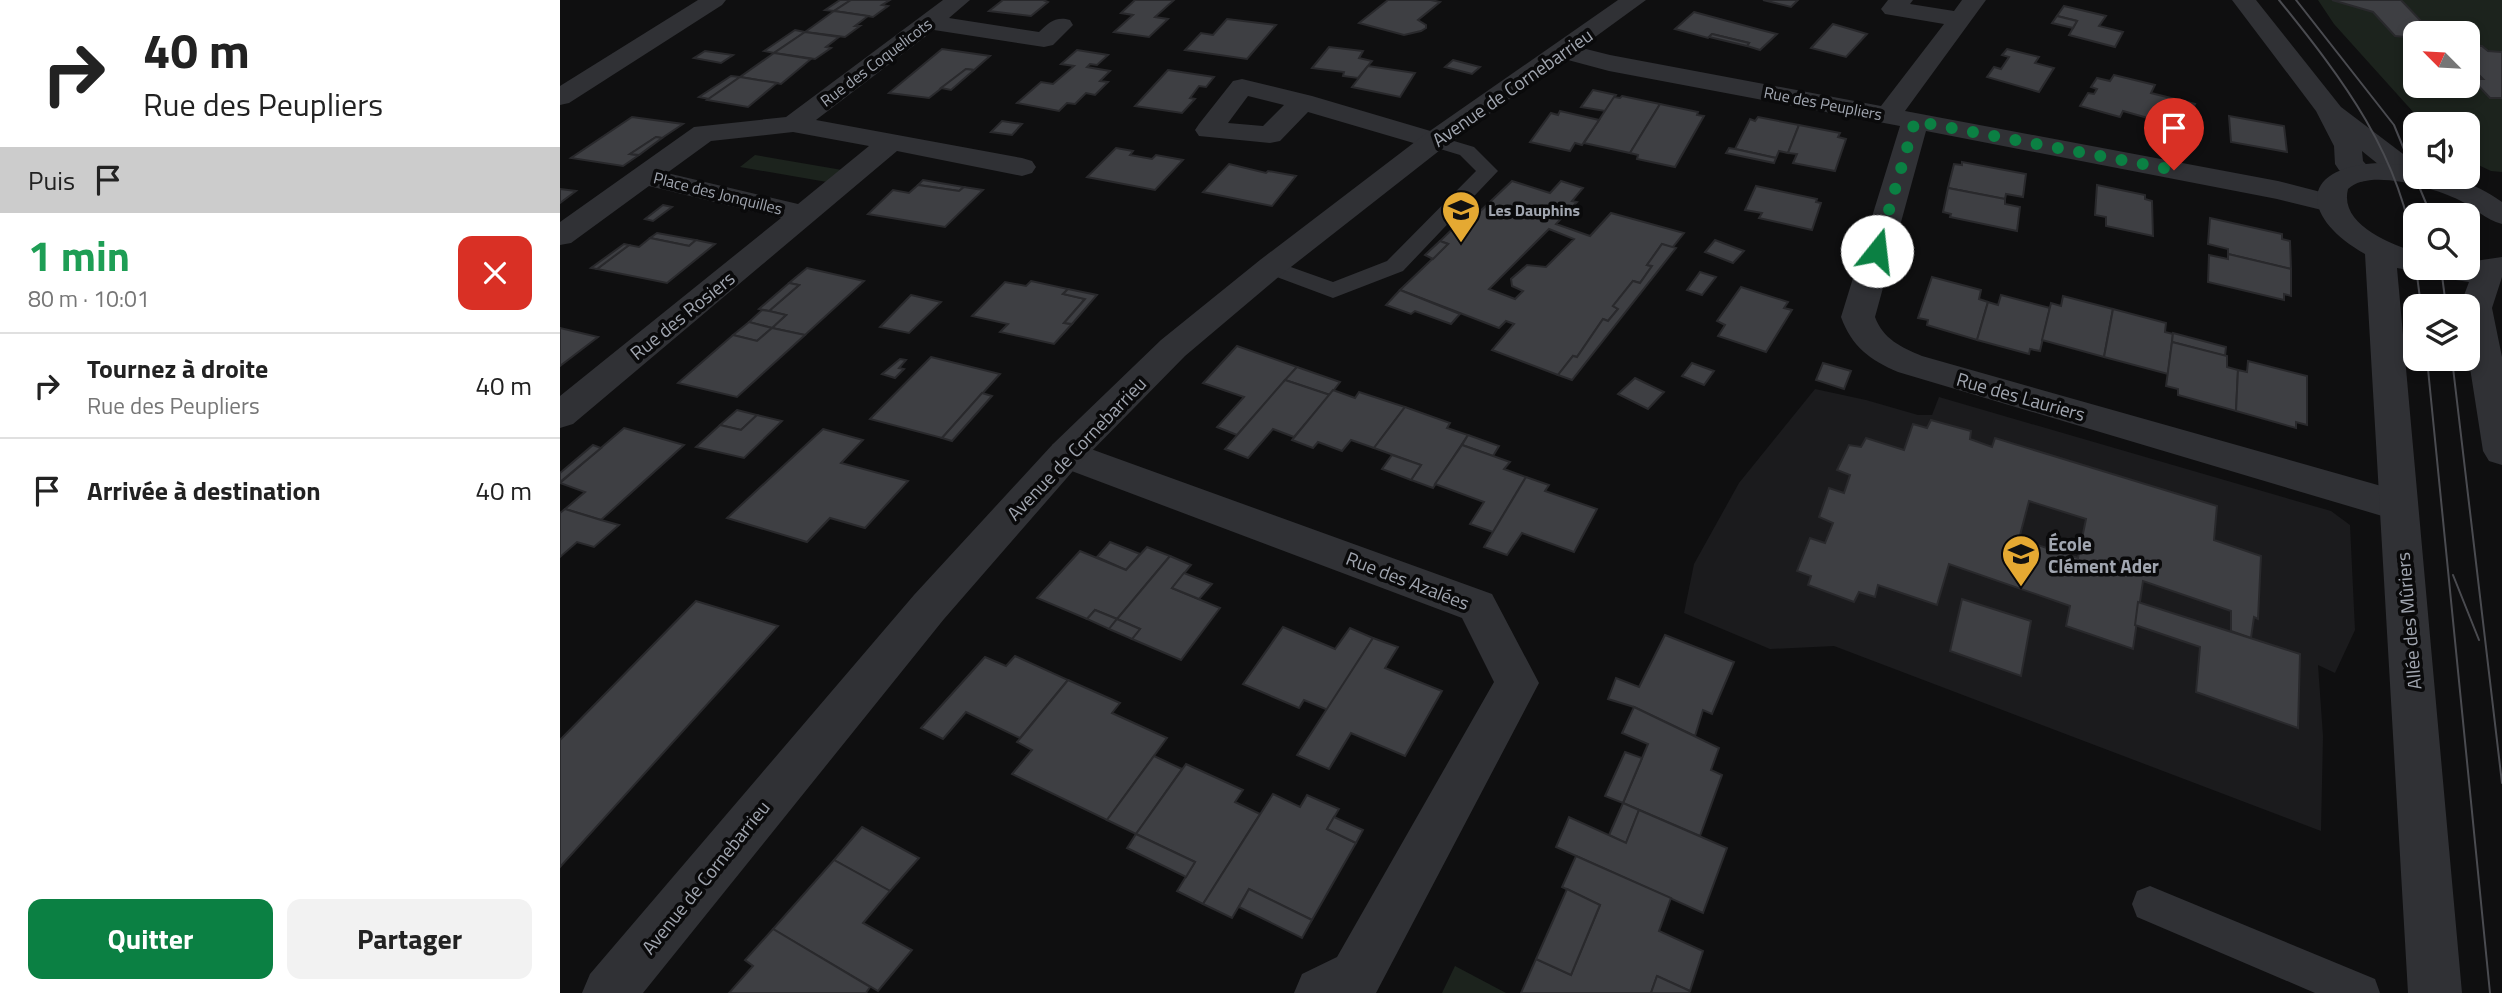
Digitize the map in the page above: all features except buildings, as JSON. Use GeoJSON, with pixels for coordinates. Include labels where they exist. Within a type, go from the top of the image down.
{"type":"FeatureCollection","features":[{"type":"Feature","properties":{"kind":"street"},"geometry":{"type":"LineString","coordinates":[[560,97],[714,0]]}},
{"type":"Feature","properties":{"kind":"street","name":"Rue des Coquelicots"},"geometry":{"type":"LineString","coordinates":[[793,124],[958,0]]}},
{"type":"Feature","properties":{"kind":"street","name":"Avenue de Cornebarrieu"},"geometry":{"type":"LineString","coordinates":[[609,993],[929,607],[1066,454],[1173,348],[1271,267],[1434,141],[1634,0]]}},
{"type":"Feature","properties":{"kind":"street"},"geometry":{"type":"LineString","coordinates":[[1901,0],[1893,9],[1966,10]]}},
{"type":"Feature","properties":{"kind":"street"},"geometry":{"type":"LineString","coordinates":[[2244,0],[2329,109],[2348,146],[2349,164],[2360,173]]}},
{"type":"Feature","properties":{"kind":"street","name":"Rue des Lauriers"},"geometry":{"type":"LineString","coordinates":[[1966,10],[1901,118],[1858,317],[1864,337],[1884,353],[1910,364],[2399,506]]}},
{"type":"Feature","properties":{"kind":"street"},"geometry":{"type":"LineString","coordinates":[[929,22],[1044,40],[1061,25]]}},
{"type":"Feature","properties":{"kind":"street","name":"Rue des Peupliers"},"geometry":{"type":"LineString","coordinates":[[1562,51],[1609,63],[2278,190],[2330,203]]}},
{"type":"Feature","properties":{"kind":"street"},"geometry":{"type":"LineString","coordinates":[[1303,102],[1434,141]]}},
{"type":"Feature","properties":{"kind":"street"},"geometry":{"type":"LineString","coordinates":[[2329,109],[2403,167]]}},
{"type":"Feature","properties":{"kind":"street","name":"Place des Jonquilles"},"geometry":{"type":"LineString","coordinates":[[560,236],[704,133],[793,124],[1022,167]]}},
{"type":"Feature","properties":{"kind":"street","name":"Place des Jonquilles"},"geometry":{"type":"LineString","coordinates":[[645,176],[804,214],[891,142]]}},
{"type":"Feature","properties":{"kind":"street"},"geometry":{"type":"LineString","coordinates":[[2397,257],[2344,224],[2330,203],[2331,192],[2336,184],[2360,173],[2382,171],[2403,174]]}},
{"type":"Feature","properties":{"kind":"street"},"geometry":{"type":"LineString","coordinates":[[2457,189],[2471,194],[2502,197]]}},
{"type":"Feature","properties":{"kind":"street"},"geometry":{"type":"LineString","coordinates":[[2471,194],[2502,215]]}},
{"type":"Feature","properties":{"kind":"street","name":"Rue des Rosiers"},"geometry":{"type":"LineString","coordinates":[[560,415],[804,214]]}},
{"type":"Feature","properties":{"kind":"street","name":"Allée des Mûriers"},"geometry":{"type":"LineString","coordinates":[[2397,257],[2399,506],[2435,993]]}},
{"type":"Feature","properties":{"kind":"street"},"geometry":{"type":"LineString","coordinates":[[2495,269],[2476,307],[2502,451]]}},
{"type":"Feature","properties":{"kind":"street","name":"Rue des Azalées"},"geometry":{"type":"LineString","coordinates":[[1066,454],[1478,606],[1517,683],[1356,976],[1321,993]]}},
{"type":"Feature","properties":{"kind":"lane"},"geometry":{"type":"LineString","coordinates":[[1271,267],[1332,290],[1395,266],[1488,171],[1467,151],[1434,141]]}},
{"type":"Feature","properties":{"kind":"lane"},"geometry":{"type":"LineString","coordinates":[[2150,904],[2361,993]]}},
{"type":"Feature","properties":{"kind":"shaded area"},"geometry":{"type":"Polygon","coordinates":[[[2318,0],[2502,0],[2502,172],[2480,166],[2480,112],[2413,112],[2334,24],[2318,0]]]}},
{"type":"Feature","properties":{"kind":"shaded area"},"geometry":{"type":"Polygon","coordinates":[[[755,155],[842,170],[827,182],[740,167],[755,155]]]}},
{"type":"Feature","properties":{"kind":"shaded area","name":"École Clément Ader"},"geometry":{"type":"Polygon","coordinates":[[[1815,389],[1918,415],[1932,415],[1939,397],[2331,511],[2350,525],[2355,630],[2335,673],[2318,665],[2323,736],[2321,831],[1834,646],[1770,649],[1684,613],[1694,564],[1739,483],[1815,389]]]}},
{"type":"Feature","properties":{"kind":"shaded area"},"geometry":{"type":"Polygon","coordinates":[[[1455,966],[1506,993],[1442,993],[1455,966]]]}},
{"type":"Feature","properties":{"kind":"tram line"},"geometry":{"type":"LineString","coordinates":[[2279,0],[2325,59],[2366,120],[2383,152],[2403,205]]}},
{"type":"Feature","properties":{"kind":"tram line"},"geometry":{"type":"LineString","coordinates":[[2296,0],[2394,125],[2403,147]]}},
{"type":"Feature","properties":{"kind":"tram line"},"geometry":{"type":"LineString","coordinates":[[2420,189],[2426,203]]}},
{"type":"Feature","properties":{"kind":"tram line"},"geometry":{"type":"LineString","coordinates":[[2418,280],[2419,294]]}},
{"type":"Feature","properties":{"kind":"tram line"},"geometry":{"type":"LineString","coordinates":[[2443,280],[2444,294]]}},
{"type":"Feature","properties":{"kind":"tram line"},"geometry":{"type":"LineString","coordinates":[[2428,371],[2490,993]]}},
{"type":"Feature","properties":{"kind":"tram line"},"geometry":{"type":"LineString","coordinates":[[2453,371],[2502,783]]}},
{"type":"Feature","properties":{"kind":"tram line"},"geometry":{"type":"LineString","coordinates":[[2453,575],[2479,640]]}},
{"type":"Feature","properties":{"kind":"place","name":"Les Dauphins"},"geometry":{"type":"Point","coordinates":[1461,244]}},
{"type":"Feature","properties":{"kind":"place","name":"École Clément Ader"},"geometry":{"type":"Point","coordinates":[2021,588]}},
{"type":"Feature","properties":{"kind":"route"},"geometry":{"type":"LineString","coordinates":[[1877,251],[1915,121],[2174,170]]}}]}
